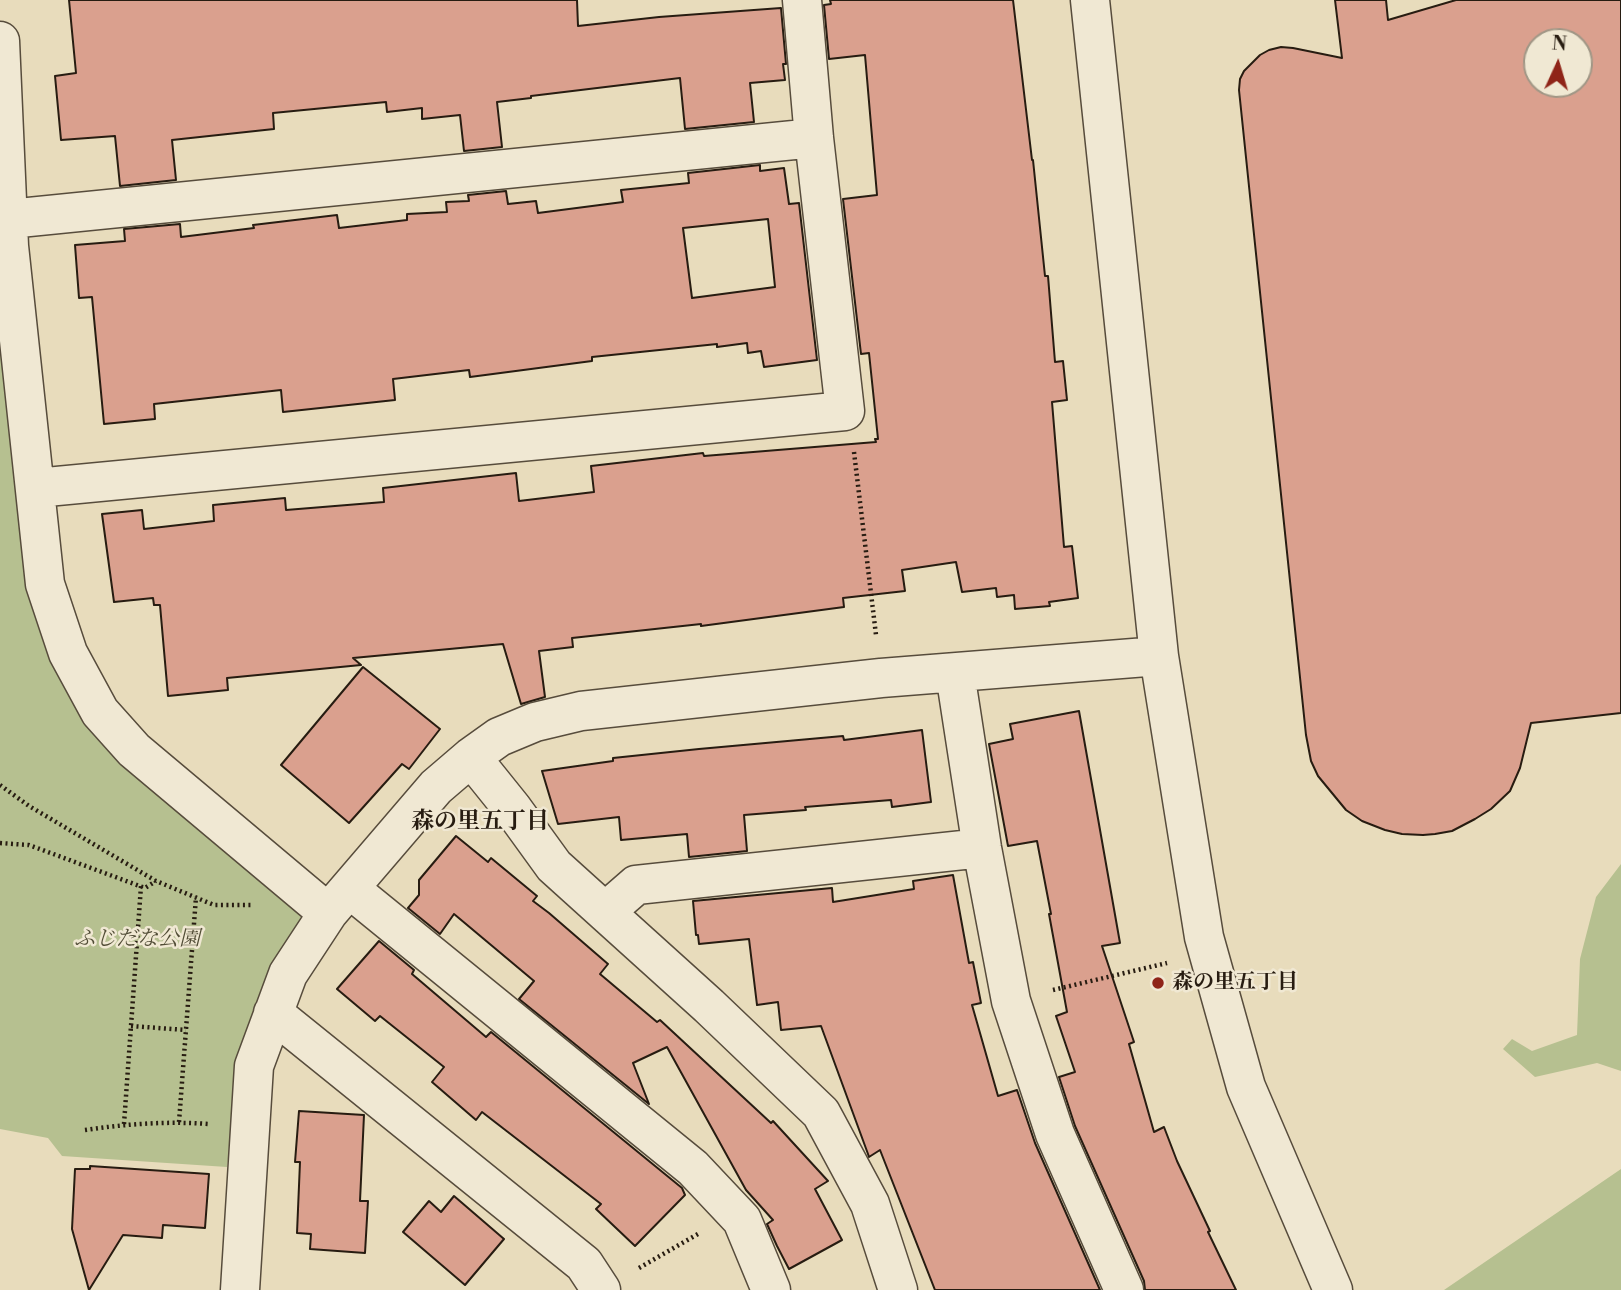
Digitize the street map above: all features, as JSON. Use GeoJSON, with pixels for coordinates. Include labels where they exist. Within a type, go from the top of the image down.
{"type":"FeatureCollection","features":[{"type":"Feature","properties":{"kind":"street"},"geometry":{"type":"LineString","coordinates":[[36,488],[845,411],[814,138],[802,0]]}},
{"type":"Feature","properties":{"kind":"street"},"geometry":{"type":"LineString","coordinates":[[1090,0],[1159,656],[1204,937],[1246,1087],[1334,1290]]}},
{"type":"Feature","properties":{"kind":"street"},"geometry":{"type":"LineString","coordinates":[[0,41],[9,246],[45,584],[68,653],[100,712],[134,750],[288,880],[339,901],[693,1168],[742,1220],[771,1290]]}},
{"type":"Feature","properties":{"kind":"street"},"geometry":{"type":"LineString","coordinates":[[9,219],[814,138]]}},
{"type":"Feature","properties":{"kind":"street"},"geometry":{"type":"LineString","coordinates":[[240,1290],[254,1066],[288,974],[339,901],[436,787],[499,737],[535,722],[581,711],[881,678],[1159,656]]}},
{"type":"Feature","properties":{"kind":"street"},"geometry":{"type":"LineString","coordinates":[[955,673],[982,848],[1011,1000],[1055,1134],[1124,1290]]}},
{"type":"Feature","properties":{"kind":"street"},"geometry":{"type":"LineString","coordinates":[[471,758],[554,866],[709,1006],[821,1113],[870,1203],[898,1290]]}},
{"type":"Feature","properties":{"kind":"street"},"geometry":{"type":"LineString","coordinates":[[605,912],[636,885],[982,848]]}},
{"type":"Feature","properties":{"kind":"street"},"geometry":{"type":"LineString","coordinates":[[273,1013],[584,1264],[601,1290]]}},
{"type":"Feature","properties":{"kind":"path"},"geometry":{"type":"LineString","coordinates":[[845,411],[851,422],[881,678]]}},
{"type":"Feature","properties":{"kind":"path"},"geometry":{"type":"LineString","coordinates":[[0,785],[29,806],[156,881],[214,905],[258,905],[288,880]]}},
{"type":"Feature","properties":{"kind":"path"},"geometry":{"type":"LineString","coordinates":[[0,843],[30,845],[145,888],[156,881]]}},
{"type":"Feature","properties":{"kind":"path"},"geometry":{"type":"LineString","coordinates":[[124,1124],[141,886]]}},
{"type":"Feature","properties":{"kind":"path"},"geometry":{"type":"LineString","coordinates":[[179,1122],[196,897]]}},
{"type":"Feature","properties":{"kind":"path"},"geometry":{"type":"LineString","coordinates":[[1011,1000],[1208,953]]}},
{"type":"Feature","properties":{"kind":"path"},"geometry":{"type":"LineString","coordinates":[[131,1026],[186,1030]]}},
{"type":"Feature","properties":{"kind":"path"},"geometry":{"type":"LineString","coordinates":[[85,1130],[124,1124],[179,1122],[251,1127]]}},
{"type":"Feature","properties":{"kind":"path"},"geometry":{"type":"LineString","coordinates":[[635,1270],[735,1212]]}},
{"type":"Feature","properties":{"kind":"green space","name":"ふじだな公園"},"geometry":{"type":"Polygon","coordinates":[[[0,254],[45,621],[305,922],[242,1047],[227,1167],[62,1156],[48,1138],[0,1129],[0,254]]]}},
{"type":"Feature","properties":{"kind":"green space"},"geometry":{"type":"Polygon","coordinates":[[[1621,864],[1621,1071],[1597,1063],[1535,1077],[1503,1049],[1512,1039],[1532,1051],[1577,1035],[1580,959],[1596,897],[1621,864]]]}},
{"type":"Feature","properties":{"kind":"green space"},"geometry":{"type":"Polygon","coordinates":[[[1621,1169],[1621,1290],[1444,1290],[1621,1169]]]}},
{"type":"Feature","properties":{"kind":"building"},"geometry":{"type":"Polygon","coordinates":[[[69,0],[577,0],[578,26],[781,8],[785,80],[750,83],[754,122],[685,129],[680,78],[497,102],[502,147],[464,151],[460,115],[422,119],[422,108],[387,112],[386,102],[273,113],[274,129],[172,140],[176,180],[120,186],[115,136],[61,140],[55,76],[76,73],[69,0]]]}},
{"type":"Feature","properties":{"kind":"building"},"geometry":{"type":"Polygon","coordinates":[[[830,0],[1013,0],[1045,276],[1048,276],[1055,362],[1063,361],[1067,400],[1052,402],[1064,547],[1072,546],[1078,598],[1049,602],[1050,606],[1015,609],[1014,595],[997,597],[996,588],[962,592],[956,562],[902,570],[905,591],[843,598],[844,607],[701,626],[572,638],[573,647],[539,651],[545,697],[521,704],[503,644],[353,658],[361,665],[227,678],[228,690],[168,696],[160,605],[154,605],[153,598],[114,602],[102,514],[142,510],[144,529],[214,521],[213,505],[285,498],[286,510],[384,502],[383,488],[516,473],[519,501],[594,492],[591,466],[703,453],[704,456],[876,442],[875,439],[878,439],[869,353],[861,354],[843,199],[877,195],[865,55],[829,59],[824,5],[831,4],[830,0]]]}},
{"type":"Feature","properties":{"kind":"building"},"geometry":{"type":"Polygon","coordinates":[[[1335,0],[1386,0],[1388,20],[1456,0],[1621,0],[1621,713],[1531,723],[1520,768],[1510,791],[1491,809],[1452,831],[1423,835],[1402,834],[1362,821],[1346,810],[1318,776],[1311,761],[1306,735],[1239,90],[1244,71],[1260,55],[1281,47],[1342,58],[1335,0]]]}},
{"type":"Feature","properties":{"kind":"building"},"geometry":{"type":"Polygon","coordinates":[[[760,165],[760,171],[784,168],[789,204],[799,203],[817,360],[764,367],[761,351],[748,353],[747,343],[717,347],[717,344],[592,357],[592,361],[470,377],[469,370],[393,379],[395,400],[283,412],[281,390],[154,404],[155,419],[104,424],[92,297],[79,298],[75,245],[125,241],[124,229],[180,224],[181,237],[337,215],[339,228],[407,220],[407,214],[447,212],[446,202],[469,201],[468,195],[506,191],[508,204],[536,201],[538,213],[623,202],[621,190],[689,183],[688,173],[760,165]],[[768,219],[683,228],[692,298],[775,287],[768,219]]]}},
{"type":"Feature","properties":{"kind":"building"},"geometry":{"type":"Polygon","coordinates":[[[363,667],[440,729],[409,769],[402,764],[349,823],[281,765],[363,667]]]}},
{"type":"Feature","properties":{"kind":"building"},"geometry":{"type":"Polygon","coordinates":[[[1079,711],[1120,943],[1102,946],[1134,1042],[1129,1044],[1154,1132],[1164,1127],[1210,1231],[1208,1232],[1236,1290],[1145,1290],[1144,1281],[1075,1126],[1059,1077],[1075,1072],[1056,1016],[1067,1012],[1037,841],[1008,846],[989,744],[1013,739],[1010,724],[1079,711]]]}},
{"type":"Feature","properties":{"kind":"building"},"geometry":{"type":"Polygon","coordinates":[[[922,730],[931,802],[892,807],[891,800],[744,815],[747,851],[689,857],[687,834],[621,840],[619,817],[558,824],[542,771],[613,761],[613,758],[843,736],[844,740],[922,730]]]}},
{"type":"Feature","properties":{"kind":"building"},"geometry":{"type":"Polygon","coordinates":[[[456,836],[488,862],[491,858],[537,896],[533,901],[608,964],[600,974],[657,1022],[660,1020],[771,1123],[773,1121],[828,1181],[815,1189],[842,1240],[789,1269],[767,1224],[773,1220],[746,1190],[667,1047],[633,1063],[649,1104],[519,999],[534,981],[454,914],[440,934],[408,908],[419,895],[419,880],[456,836]]]}},
{"type":"Feature","properties":{"kind":"building"},"geometry":{"type":"Polygon","coordinates":[[[953,875],[969,963],[973,962],[981,1003],[972,1005],[998,1096],[1017,1090],[1035,1143],[1100,1290],[935,1290],[880,1150],[869,1157],[821,1026],[781,1030],[778,1002],[757,1005],[749,939],[699,944],[696,935],[693,901],[832,888],[833,902],[914,889],[913,881],[953,875]]]}},
{"type":"Feature","properties":{"kind":"building"},"geometry":{"type":"Polygon","coordinates":[[[379,941],[414,970],[412,974],[486,1037],[491,1032],[682,1188],[685,1195],[635,1246],[596,1209],[601,1204],[482,1112],[476,1120],[432,1082],[444,1067],[380,1016],[375,1021],[337,989],[379,941]]]}},
{"type":"Feature","properties":{"kind":"building"},"geometry":{"type":"Polygon","coordinates":[[[299,1111],[364,1115],[360,1201],[368,1201],[365,1253],[310,1249],[311,1234],[297,1233],[300,1162],[295,1162],[299,1111]]]}},
{"type":"Feature","properties":{"kind":"building"},"geometry":{"type":"Polygon","coordinates":[[[90,1166],[209,1174],[205,1228],[163,1225],[162,1238],[123,1235],[89,1290],[72,1229],[75,1169],[90,1169],[90,1166]]]}},
{"type":"Feature","properties":{"kind":"building"},"geometry":{"type":"Polygon","coordinates":[[[454,1196],[504,1239],[465,1285],[403,1232],[429,1201],[441,1212],[454,1196]]]}},
{"type":"Feature","properties":{"kind":"place","name":"森の里五丁目"},"geometry":{"type":"Point","coordinates":[1158,983]}},
{"type":"Feature","properties":{"kind":"district","name":"森の里五丁目"},"geometry":{"type":"Point","coordinates":[480,822]}}]}
